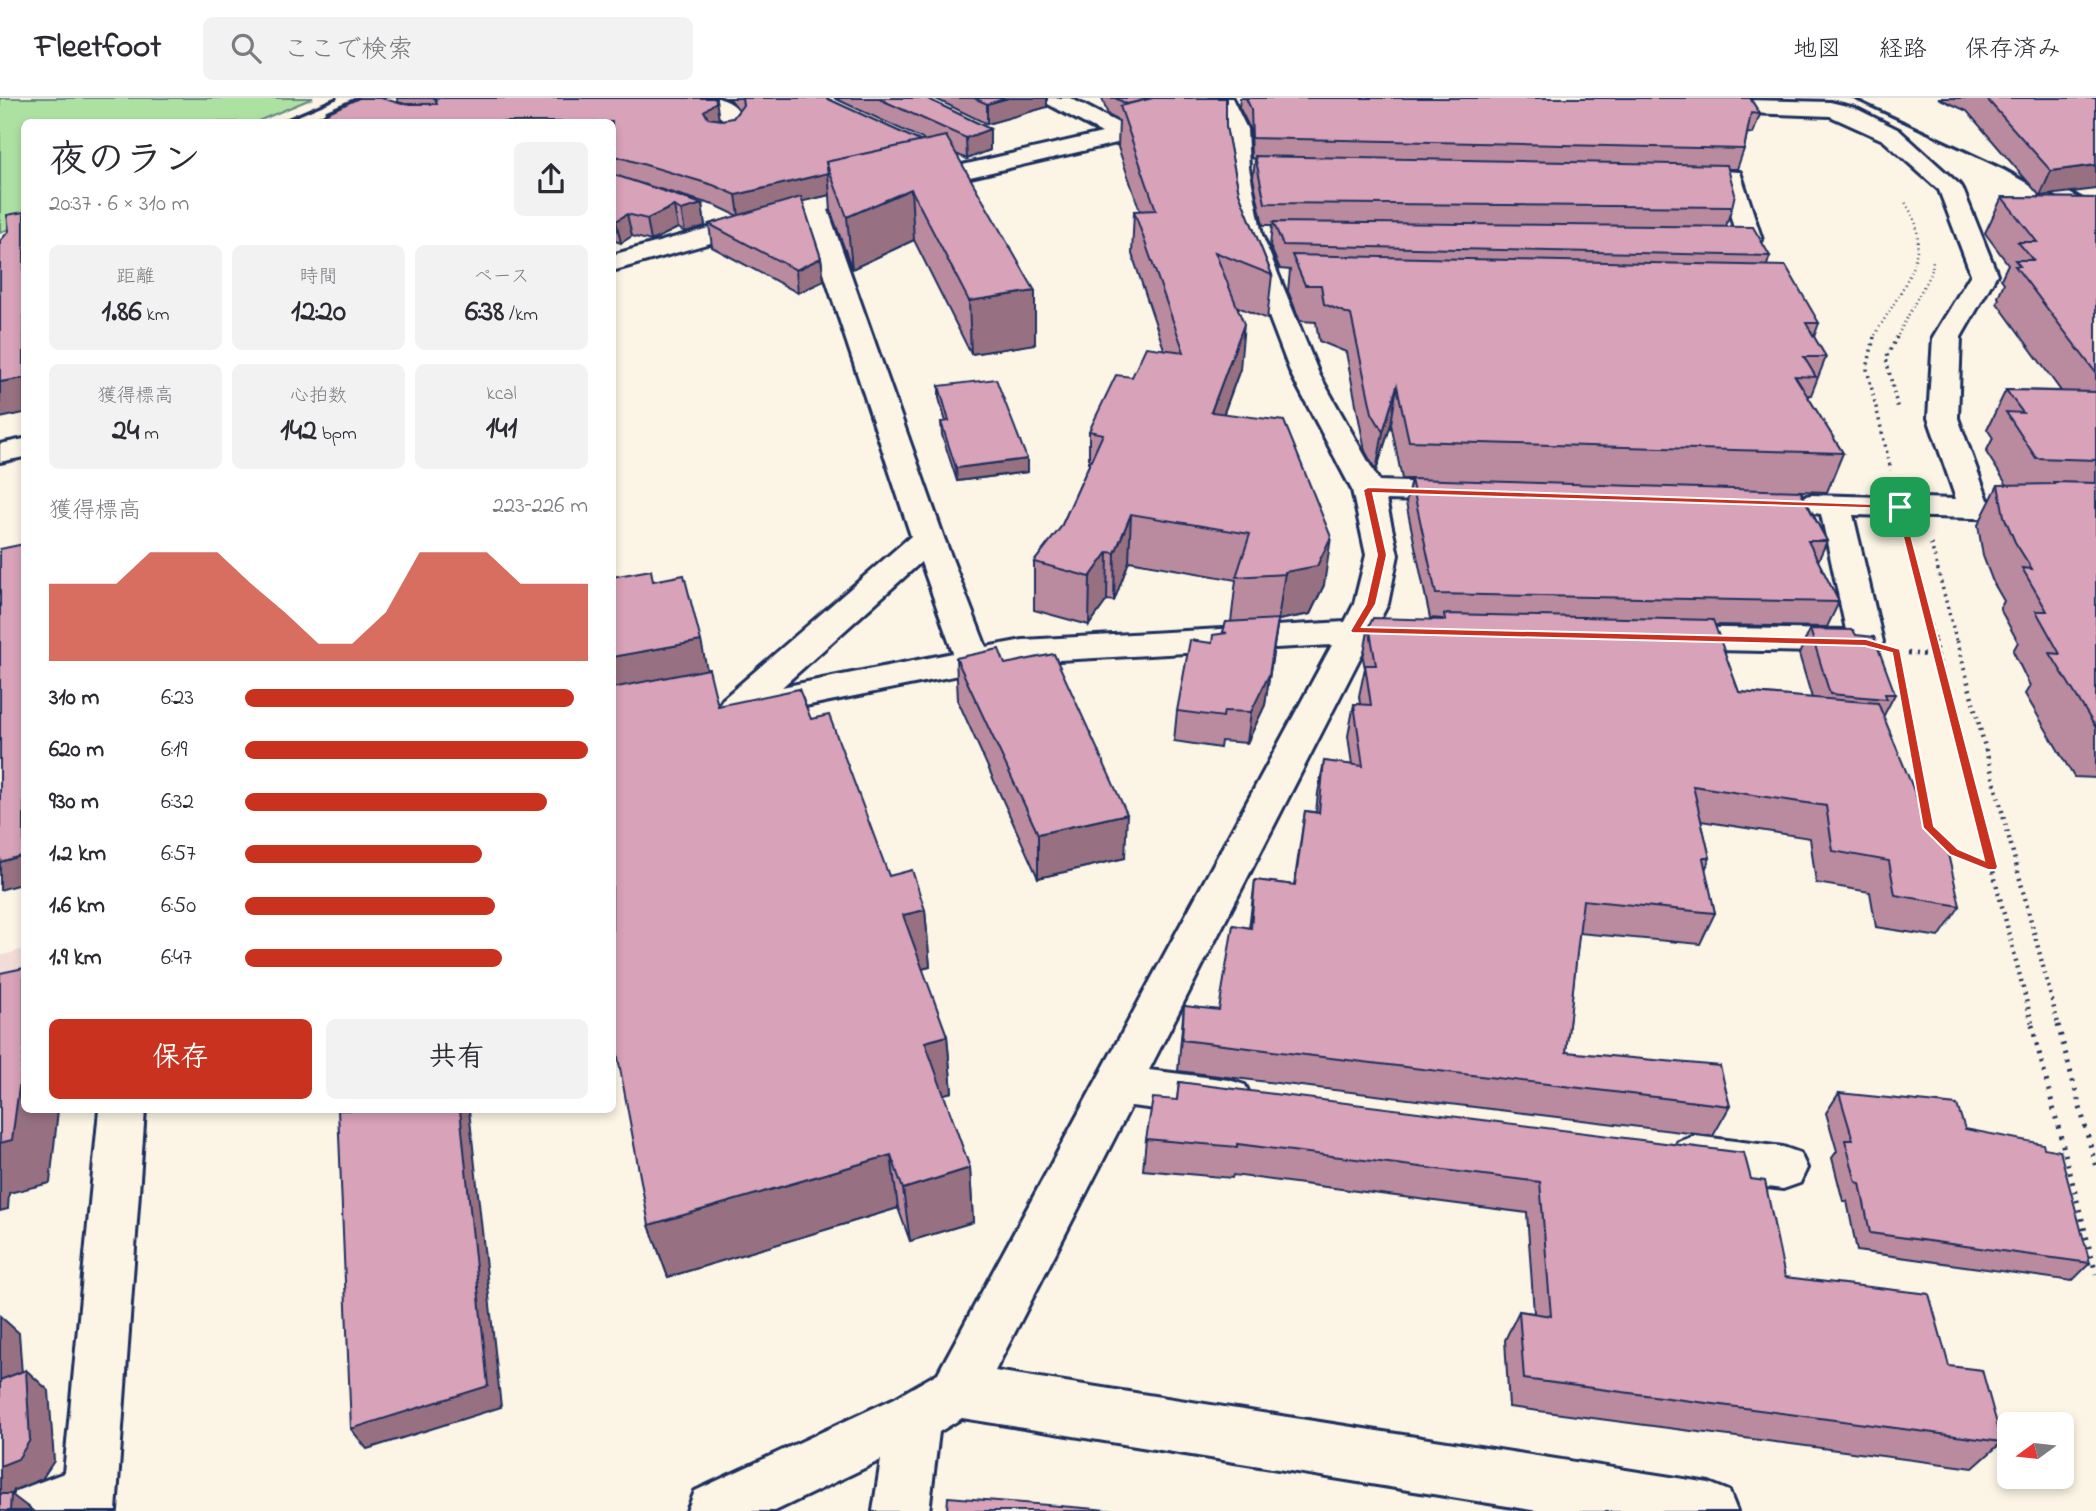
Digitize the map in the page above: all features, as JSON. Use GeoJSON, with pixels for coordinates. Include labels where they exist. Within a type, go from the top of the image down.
{"type":"FeatureCollection","features":[{"type":"Feature","properties":{"kind":"street"},"geometry":{"type":"LineString","coordinates":[[1054,98],[1124,135]]}},
{"type":"Feature","properties":{"kind":"street"},"geometry":{"type":"LineString","coordinates":[[706,99],[733,115],[733,127],[721,132]]}},
{"type":"Feature","properties":{"kind":"street"},"geometry":{"type":"LineString","coordinates":[[1689,103],[1812,107],[1847,113],[1891,135],[1950,187],[1984,274],[1947,337],[1943,418],[1975,508]]}},
{"type":"Feature","properties":{"kind":"street"},"geometry":{"type":"LineString","coordinates":[[616,262],[814,206],[1124,135],[1220,104],[1236,129],[1251,168],[1264,235],[1281,280],[1305,374],[1368,490],[1382,555],[1371,604],[1117,1085],[989,1335],[936,1404],[901,1511]]}},
{"type":"Feature","properties":{"kind":"street"},"geometry":{"type":"LineString","coordinates":[[993,140],[1029,157]]}},
{"type":"Feature","properties":{"kind":"street"},"geometry":{"type":"LineString","coordinates":[[930,154],[967,171]]}},
{"type":"Feature","properties":{"kind":"street"},"geometry":{"type":"LineString","coordinates":[[1650,176],[1732,177],[1749,240],[1693,240]]}},
{"type":"Feature","properties":{"kind":"street"},"geometry":{"type":"LineString","coordinates":[[814,206],[928,538],[973,659]]}},
{"type":"Feature","properties":{"kind":"street"},"geometry":{"type":"LineString","coordinates":[[707,214],[740,229]]}},
{"type":"Feature","properties":{"kind":"street"},"geometry":{"type":"LineString","coordinates":[[0,453],[21,449]]}},
{"type":"Feature","properties":{"kind":"street"},"geometry":{"type":"LineString","coordinates":[[1368,490],[1492,494]]}},
{"type":"Feature","properties":{"kind":"street"},"geometry":{"type":"LineString","coordinates":[[1780,503],[1975,508],[2094,517]]}},
{"type":"Feature","properties":{"kind":"street"},"geometry":{"type":"LineString","coordinates":[[1631,637],[1881,647],[1835,505]]}},
{"type":"Feature","properties":{"kind":"street"},"geometry":{"type":"LineString","coordinates":[[928,538],[721,712],[1023,651],[1355,631],[1410,632]]}},
{"type":"Feature","properties":{"kind":"street"},"geometry":{"type":"LineString","coordinates":[[1117,1085],[1269,1104]]}},
{"type":"Feature","properties":{"kind":"street"},"geometry":{"type":"LineString","coordinates":[[36,1511],[89,1501],[122,1113]]}},
{"type":"Feature","properties":{"kind":"street"},"geometry":{"type":"LineString","coordinates":[[1658,1153],[1783,1168]]}},
{"type":"Feature","properties":{"kind":"street"},"geometry":{"type":"LineString","coordinates":[[715,1511],[936,1404],[1541,1498],[1709,1511]]}},
{"type":"Feature","properties":{"kind":"path"},"geometry":{"type":"LineString","coordinates":[[1899,192],[1917,226],[1919,246],[1914,267],[1874,338],[1866,363],[1911,506],[2096,1167]]}},
{"type":"Feature","properties":{"kind":"path"},"geometry":{"type":"LineString","coordinates":[[1899,412],[1886,358],[1932,270],[1934,258]]}},
{"type":"Feature","properties":{"kind":"path"},"geometry":{"type":"LineString","coordinates":[[1911,506],[1938,656],[2096,1274]]}},
{"type":"Feature","properties":{"kind":"path"},"geometry":{"type":"LineString","coordinates":[[1938,656],[1881,647],[1929,828],[1954,852],[1992,867]]}},
{"type":"Feature","properties":{"kind":"shaded area"},"geometry":{"type":"Polygon","coordinates":[[[21,950],[21,1001],[0,1010],[0,956],[21,950]]]}},
{"type":"Feature","properties":{"kind":"green space"},"geometry":{"type":"Polygon","coordinates":[[[0,98],[313,98],[263,119],[21,119],[21,223],[0,233],[0,98]]]}},
{"type":"Feature","properties":{"kind":"building"},"geometry":{"type":"Polygon","coordinates":[[[359,98],[381,98],[402,104],[437,104],[435,98],[714,98],[716,102],[704,111],[708,118],[722,120],[733,118],[743,105],[742,98],[826,98],[922,142],[826,162],[828,173],[736,195],[713,185],[616,156],[616,119],[314,119],[359,98]]]}},
{"type":"Feature","properties":{"kind":"building"},"geometry":{"type":"Polygon","coordinates":[[[877,98],[926,98],[990,129],[966,138],[877,98]]]}},
{"type":"Feature","properties":{"kind":"building"},"geometry":{"type":"Polygon","coordinates":[[[974,98],[1008,98],[987,104],[974,98]]]}},
{"type":"Feature","properties":{"kind":"building"},"geometry":{"type":"Polygon","coordinates":[[[1115,98],[1153,98],[1127,104],[1115,98]]]}},
{"type":"Feature","properties":{"kind":"building"},"geometry":{"type":"Polygon","coordinates":[[[1153,98],[1226,98],[1226,127],[1239,193],[1272,275],[1215,252],[1244,324],[1211,412],[1284,421],[1331,537],[1317,566],[1285,574],[1236,577],[1250,534],[1131,514],[1115,553],[1108,552],[1090,577],[1034,562],[1061,527],[1103,434],[1089,431],[1116,375],[1132,377],[1146,347],[1184,352],[1134,211],[1156,210],[1120,106],[1153,98]]]}},
{"type":"Feature","properties":{"kind":"building"},"geometry":{"type":"Polygon","coordinates":[[[1246,98],[1750,98],[1760,114],[1751,113],[1744,149],[1252,138],[1251,109],[1246,98]]]}},
{"type":"Feature","properties":{"kind":"building"},"geometry":{"type":"Polygon","coordinates":[[[1986,98],[2096,98],[2096,165],[2051,171],[1986,98]]]}},
{"type":"Feature","properties":{"kind":"building"},"geometry":{"type":"Polygon","coordinates":[[[946,136],[1035,291],[969,301],[911,189],[847,217],[826,162],[946,136]]]}},
{"type":"Feature","properties":{"kind":"building"},"geometry":{"type":"Polygon","coordinates":[[[1255,156],[1727,165],[1735,194],[1732,207],[1265,203],[1255,156]]]}},
{"type":"Feature","properties":{"kind":"building"},"geometry":{"type":"Polygon","coordinates":[[[616,175],[702,204],[681,210],[674,206],[647,219],[627,214],[616,221],[616,175]]]}},
{"type":"Feature","properties":{"kind":"building"},"geometry":{"type":"Polygon","coordinates":[[[801,197],[821,258],[796,270],[709,224],[801,197]]]}},
{"type":"Feature","properties":{"kind":"building"},"geometry":{"type":"Polygon","coordinates":[[[2002,197],[2096,198],[2096,373],[2015,266],[2020,266],[2015,260],[2033,260],[2018,242],[2037,242],[2002,197]]]}},
{"type":"Feature","properties":{"kind":"building"},"geometry":{"type":"Polygon","coordinates":[[[21,213],[21,378],[0,382],[0,241],[9,231],[7,215],[21,213]]]}},
{"type":"Feature","properties":{"kind":"building"},"geometry":{"type":"Polygon","coordinates":[[[1273,222],[1753,227],[1770,256],[1283,245],[1273,222]]]}},
{"type":"Feature","properties":{"kind":"building"},"geometry":{"type":"Polygon","coordinates":[[[1292,255],[1786,266],[1819,323],[1806,323],[1826,357],[1804,357],[1816,377],[1795,376],[1843,453],[1409,441],[1397,386],[1383,432],[1372,413],[1351,315],[1324,304],[1321,285],[1305,285],[1292,255]]]}},
{"type":"Feature","properties":{"kind":"building"},"geometry":{"type":"Polygon","coordinates":[[[996,379],[1027,459],[956,468],[941,422],[949,421],[939,386],[996,379]]]}},
{"type":"Feature","properties":{"kind":"building"},"geometry":{"type":"Polygon","coordinates":[[[2006,390],[2096,392],[2096,460],[2036,458],[2006,412],[2023,413],[2006,390]]]}},
{"type":"Feature","properties":{"kind":"building"},"geometry":{"type":"Polygon","coordinates":[[[1411,479],[1800,491],[1827,541],[1808,541],[1839,602],[1436,594],[1411,479]]]}},
{"type":"Feature","properties":{"kind":"building"},"geometry":{"type":"Polygon","coordinates":[[[2053,482],[2096,483],[2096,728],[2050,653],[2060,654],[2036,611],[2047,611],[2022,568],[2032,569],[2015,542],[2004,516],[1998,485],[2054,484],[2053,482]]]}},
{"type":"Feature","properties":{"kind":"building"},"geometry":{"type":"Polygon","coordinates":[[[21,545],[21,856],[0,862],[0,549],[21,545]]]}},
{"type":"Feature","properties":{"kind":"building"},"geometry":{"type":"Polygon","coordinates":[[[651,570],[653,581],[684,575],[701,641],[616,656],[616,576],[651,570]]]}},
{"type":"Feature","properties":{"kind":"building"},"geometry":{"type":"Polygon","coordinates":[[[1444,614],[1713,620],[1739,692],[1878,703],[1934,839],[1945,841],[1960,906],[1895,895],[1889,861],[1833,851],[1826,806],[1693,786],[1710,858],[1703,858],[1715,913],[1583,900],[1566,1052],[1720,1066],[1730,1106],[1182,1040],[1184,1006],[1219,1010],[1233,925],[1251,928],[1255,880],[1295,885],[1305,811],[1319,813],[1324,761],[1363,766],[1354,704],[1371,705],[1365,665],[1376,665],[1369,626],[1373,618],[1445,620],[1444,614]]]}},
{"type":"Feature","properties":{"kind":"building"},"geometry":{"type":"Polygon","coordinates":[[[1278,619],[1269,675],[1251,712],[1224,711],[1223,717],[1177,711],[1190,640],[1212,643],[1213,635],[1227,633],[1223,632],[1226,622],[1278,619]]]}},
{"type":"Feature","properties":{"kind":"building"},"geometry":{"type":"Polygon","coordinates":[[[1810,629],[1853,630],[1856,635],[1874,637],[1895,694],[1885,694],[1887,699],[1830,694],[1810,629]]]}},
{"type":"Feature","properties":{"kind":"building"},"geometry":{"type":"Polygon","coordinates":[[[999,649],[1005,664],[1054,654],[1127,814],[1038,834],[956,658],[999,649]]]}},
{"type":"Feature","properties":{"kind":"building"},"geometry":{"type":"Polygon","coordinates":[[[709,669],[718,706],[799,689],[811,719],[829,715],[889,876],[912,870],[925,910],[903,915],[947,1036],[925,1042],[970,1168],[903,1189],[891,1155],[649,1225],[616,1047],[616,687],[709,669]]]}},
{"type":"Feature","properties":{"kind":"building"},"geometry":{"type":"Polygon","coordinates":[[[21,969],[21,1072],[12,1140],[0,1143],[0,973],[21,969]]]}},
{"type":"Feature","properties":{"kind":"building"},"geometry":{"type":"Polygon","coordinates":[[[1179,1082],[1744,1153],[1751,1179],[1765,1181],[1785,1277],[1929,1294],[1949,1366],[1982,1370],[1997,1424],[1997,1441],[1524,1379],[1519,1311],[1551,1316],[1540,1182],[1237,1144],[1237,1147],[1146,1139],[1153,1098],[1177,1100],[1179,1082]]]}},
{"type":"Feature","properties":{"kind":"building"},"geometry":{"type":"Polygon","coordinates":[[[1839,1093],[1957,1105],[1965,1129],[2043,1144],[2044,1148],[2060,1151],[2090,1263],[1870,1233],[1860,1183],[1856,1182],[1845,1140],[1853,1140],[1839,1093]]]}},
{"type":"Feature","properties":{"kind":"building"},"geometry":{"type":"Polygon","coordinates":[[[338,1113],[460,1113],[488,1386],[351,1429],[338,1113]]]}},
{"type":"Feature","properties":{"kind":"building"},"geometry":{"type":"Polygon","coordinates":[[[26,1370],[30,1440],[18,1459],[0,1466],[0,1380],[26,1370]]]}},
{"type":"Feature","properties":{"kind":"building"},"geometry":{"type":"Polygon","coordinates":[[[0,1494],[11,1494],[10,1511],[0,1511],[0,1494]]]}},
{"type":"Feature","properties":{"kind":"building"},"geometry":{"type":"Polygon","coordinates":[[[948,1497],[1096,1509],[1115,1511],[947,1511],[948,1497]]]}},
{"type":"Feature","properties":{"kind":"railway"},"geometry":{"type":"LineString","coordinates":[[287,119],[336,98]]}},
{"type":"Feature","properties":{"kind":"railway"},"geometry":{"type":"LineString","coordinates":[[326,112],[358,98]]}},
{"type":"Feature","properties":{"kind":"railway"},"geometry":{"type":"LineString","coordinates":[[1853,98],[2005,169],[2096,220]]}},
{"type":"Feature","properties":{"kind":"railway"},"geometry":{"type":"LineString","coordinates":[[2055,183],[2096,206]]}},
{"type":"Feature","properties":{"kind":"route"},"geometry":{"type":"LineString","coordinates":[[1368,490],[1900,507],[1992,867],[1954,852],[1929,828],[1896,651],[1866,642],[1355,631],[1371,604],[1382,555],[1368,490]]}}]}
